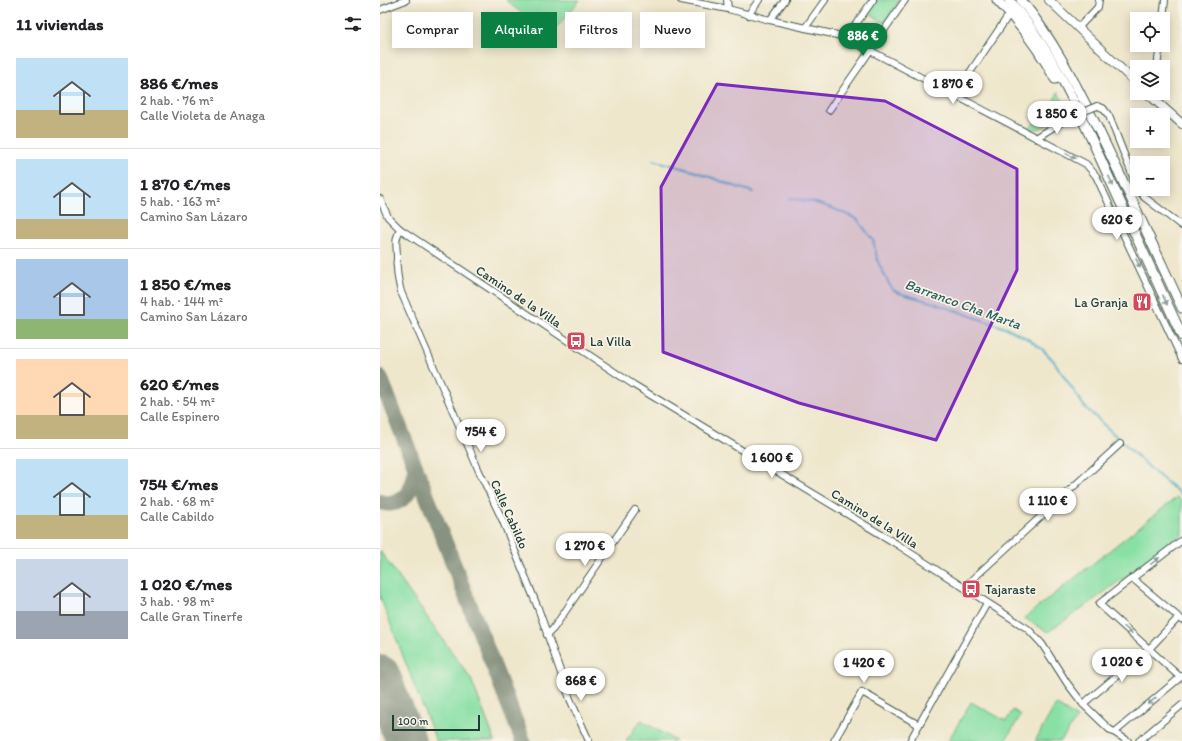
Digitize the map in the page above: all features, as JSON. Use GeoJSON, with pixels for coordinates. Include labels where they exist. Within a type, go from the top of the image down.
{"type":"FeatureCollection","features":[{"type":"Feature","properties":{"kind":"highway"},"geometry":{"type":"LineString","coordinates":[[997,0],[1016,20],[1034,44],[1052,74],[1076,120],[1089,133]]}},
{"type":"Feature","properties":{"kind":"highway"},"geometry":{"type":"LineString","coordinates":[[1009,0],[1034,33],[1054,65],[1089,133],[1182,336]]}},
{"type":"Feature","properties":{"kind":"highway"},"geometry":{"type":"LineString","coordinates":[[1021,0],[1039,23],[1064,63],[1084,101],[1125,184],[1182,308]]}},
{"type":"Feature","properties":{"kind":"highway"},"geometry":{"type":"LineString","coordinates":[[1027,0],[1044,22],[1082,86],[1084,101]]}},
{"type":"Feature","properties":{"kind":"main road"},"geometry":{"type":"LineString","coordinates":[[1049,0],[1130,77]]}},
{"type":"Feature","properties":{"kind":"main road"},"geometry":{"type":"LineString","coordinates":[[1158,100],[1182,124]]}},
{"type":"Feature","properties":{"kind":"street"},"geometry":{"type":"LineString","coordinates":[[380,10],[406,0]]}},
{"type":"Feature","properties":{"kind":"street"},"geometry":{"type":"LineString","coordinates":[[681,0],[728,9],[846,38],[1086,164],[1096,176],[1182,359]]}},
{"type":"Feature","properties":{"kind":"street"},"geometry":{"type":"LineString","coordinates":[[727,0],[728,9]]}},
{"type":"Feature","properties":{"kind":"street"},"geometry":{"type":"LineString","coordinates":[[748,15],[759,0]]}},
{"type":"Feature","properties":{"kind":"street"},"geometry":{"type":"LineString","coordinates":[[770,20],[785,0]]}},
{"type":"Feature","properties":{"kind":"street"},"geometry":{"type":"LineString","coordinates":[[805,28],[825,0]]}},
{"type":"Feature","properties":{"kind":"street"},"geometry":{"type":"LineString","coordinates":[[846,38],[873,0]]}},
{"type":"Feature","properties":{"kind":"street"},"geometry":{"type":"LineString","coordinates":[[829,110],[905,0]]}},
{"type":"Feature","properties":{"kind":"street"},"geometry":{"type":"LineString","coordinates":[[1078,28],[1098,7],[1099,0]]}},
{"type":"Feature","properties":{"kind":"street"},"geometry":{"type":"LineString","coordinates":[[1164,12],[1165,0]]}},
{"type":"Feature","properties":{"kind":"street"},"geometry":{"type":"LineString","coordinates":[[954,96],[1006,19]]}},
{"type":"Feature","properties":{"kind":"street"},"geometry":{"type":"LineString","coordinates":[[1036,138],[1068,118],[1097,106],[1103,108],[1109,116],[1130,170]]}},
{"type":"Feature","properties":{"kind":"street"},"geometry":{"type":"LineString","coordinates":[[1143,196],[1182,226]]}},
{"type":"Feature","properties":{"kind":"street","name":"Camino de la Villa"},"geometry":{"type":"LineString","coordinates":[[380,199],[388,217],[400,229],[634,385],[833,504],[1028,629],[1042,644],[1067,683],[1083,704],[1109,729],[1128,741]]}},
{"type":"Feature","properties":{"kind":"street","name":"Calle Cabildo"},"geometry":{"type":"LineString","coordinates":[[400,229],[396,238],[396,265],[401,292],[470,451],[502,518],[570,699],[589,741]]}},
{"type":"Feature","properties":{"kind":"street"},"geometry":{"type":"LineString","coordinates":[[964,587],[1120,444]]}},
{"type":"Feature","properties":{"kind":"street"},"geometry":{"type":"LineString","coordinates":[[547,635],[553,629],[635,510]]}},
{"type":"Feature","properties":{"kind":"street"},"geometry":{"type":"LineString","coordinates":[[1115,732],[1181,677],[1099,604],[1181,543]]}},
{"type":"Feature","properties":{"kind":"street"},"geometry":{"type":"LineString","coordinates":[[1083,704],[1149,649],[1181,618],[1132,578]]}},
{"type":"Feature","properties":{"kind":"street"},"geometry":{"type":"LineString","coordinates":[[910,741],[987,603]]}},
{"type":"Feature","properties":{"kind":"street"},"geometry":{"type":"LineString","coordinates":[[834,741],[862,692],[919,725]]}},
{"type":"Feature","properties":{"kind":"street"},"geometry":{"type":"LineString","coordinates":[[1139,741],[1182,705]]}},
{"type":"Feature","properties":{"kind":"highlighted area"},"geometry":{"type":"Polygon","coordinates":[[[717,84],[885,101],[1017,169],[1017,270],[936,440],[799,403],[663,352],[661,187],[717,84]]]}},
{"type":"Feature","properties":{"kind":"green space"},"geometry":{"type":"Polygon","coordinates":[[[506,0],[580,0],[570,12],[565,12],[565,18],[557,27],[557,12],[521,12],[506,0]]]}},
{"type":"Feature","properties":{"kind":"green space"},"geometry":{"type":"Polygon","coordinates":[[[876,0],[900,0],[884,23],[868,12],[876,0]]]}},
{"type":"Feature","properties":{"kind":"green space"},"geometry":{"type":"Polygon","coordinates":[[[1058,92],[1069,113],[1039,129],[1028,129],[1046,112],[1058,92]]]}},
{"type":"Feature","properties":{"kind":"green space"},"geometry":{"type":"Polygon","coordinates":[[[1177,497],[1182,502],[1182,535],[1048,632],[1024,618],[1177,497]]]}},
{"type":"Feature","properties":{"kind":"green space"},"geometry":{"type":"Polygon","coordinates":[[[380,551],[471,679],[495,741],[436,741],[380,597],[380,551]]]}},
{"type":"Feature","properties":{"kind":"green space"},"geometry":{"type":"Polygon","coordinates":[[[971,702],[1006,721],[1013,710],[1021,715],[1005,741],[948,741],[971,702]]]}},
{"type":"Feature","properties":{"kind":"green space"},"geometry":{"type":"Polygon","coordinates":[[[1056,704],[1077,718],[1061,741],[1035,741],[1056,704]]]}},
{"type":"Feature","properties":{"kind":"green space"},"geometry":{"type":"Polygon","coordinates":[[[641,720],[676,741],[626,741],[641,720]]]}},
{"type":"Feature","properties":{"kind":"waterway","name":"Barranco Cha Marta"},"geometry":{"type":"LineString","coordinates":[[653,160],[697,172],[753,192]]}},
{"type":"Feature","properties":{"kind":"waterway","name":"Barranco Cha Marta"},"geometry":{"type":"LineString","coordinates":[[790,198],[813,202],[832,208],[857,219],[873,240],[878,262],[892,289],[899,293],[934,303],[1011,330],[1041,348],[1053,360],[1084,406],[1152,470],[1182,495]]}},
{"type":"Feature","properties":{"kind":"taxiway"},"geometry":{"type":"LineString","coordinates":[[380,377],[523,741]]}},
{"type":"Feature","properties":{"kind":"taxiway"},"geometry":{"type":"LineString","coordinates":[[380,502],[388,504],[401,500],[410,489],[416,467]]}},
{"type":"Feature","properties":{"kind":"runway"},"geometry":{"type":"LineString","coordinates":[[380,675],[406,741]]}},
{"type":"Feature","properties":{"kind":"place","name":"La Granja"},"geometry":{"type":"Point","coordinates":[1142,302]}},
{"type":"Feature","properties":{"kind":"place","name":"La Villa"},"geometry":{"type":"Point","coordinates":[576,341]}},
{"type":"Feature","properties":{"kind":"place","name":"Tajaraste"},"geometry":{"type":"Point","coordinates":[971,589]}}]}
